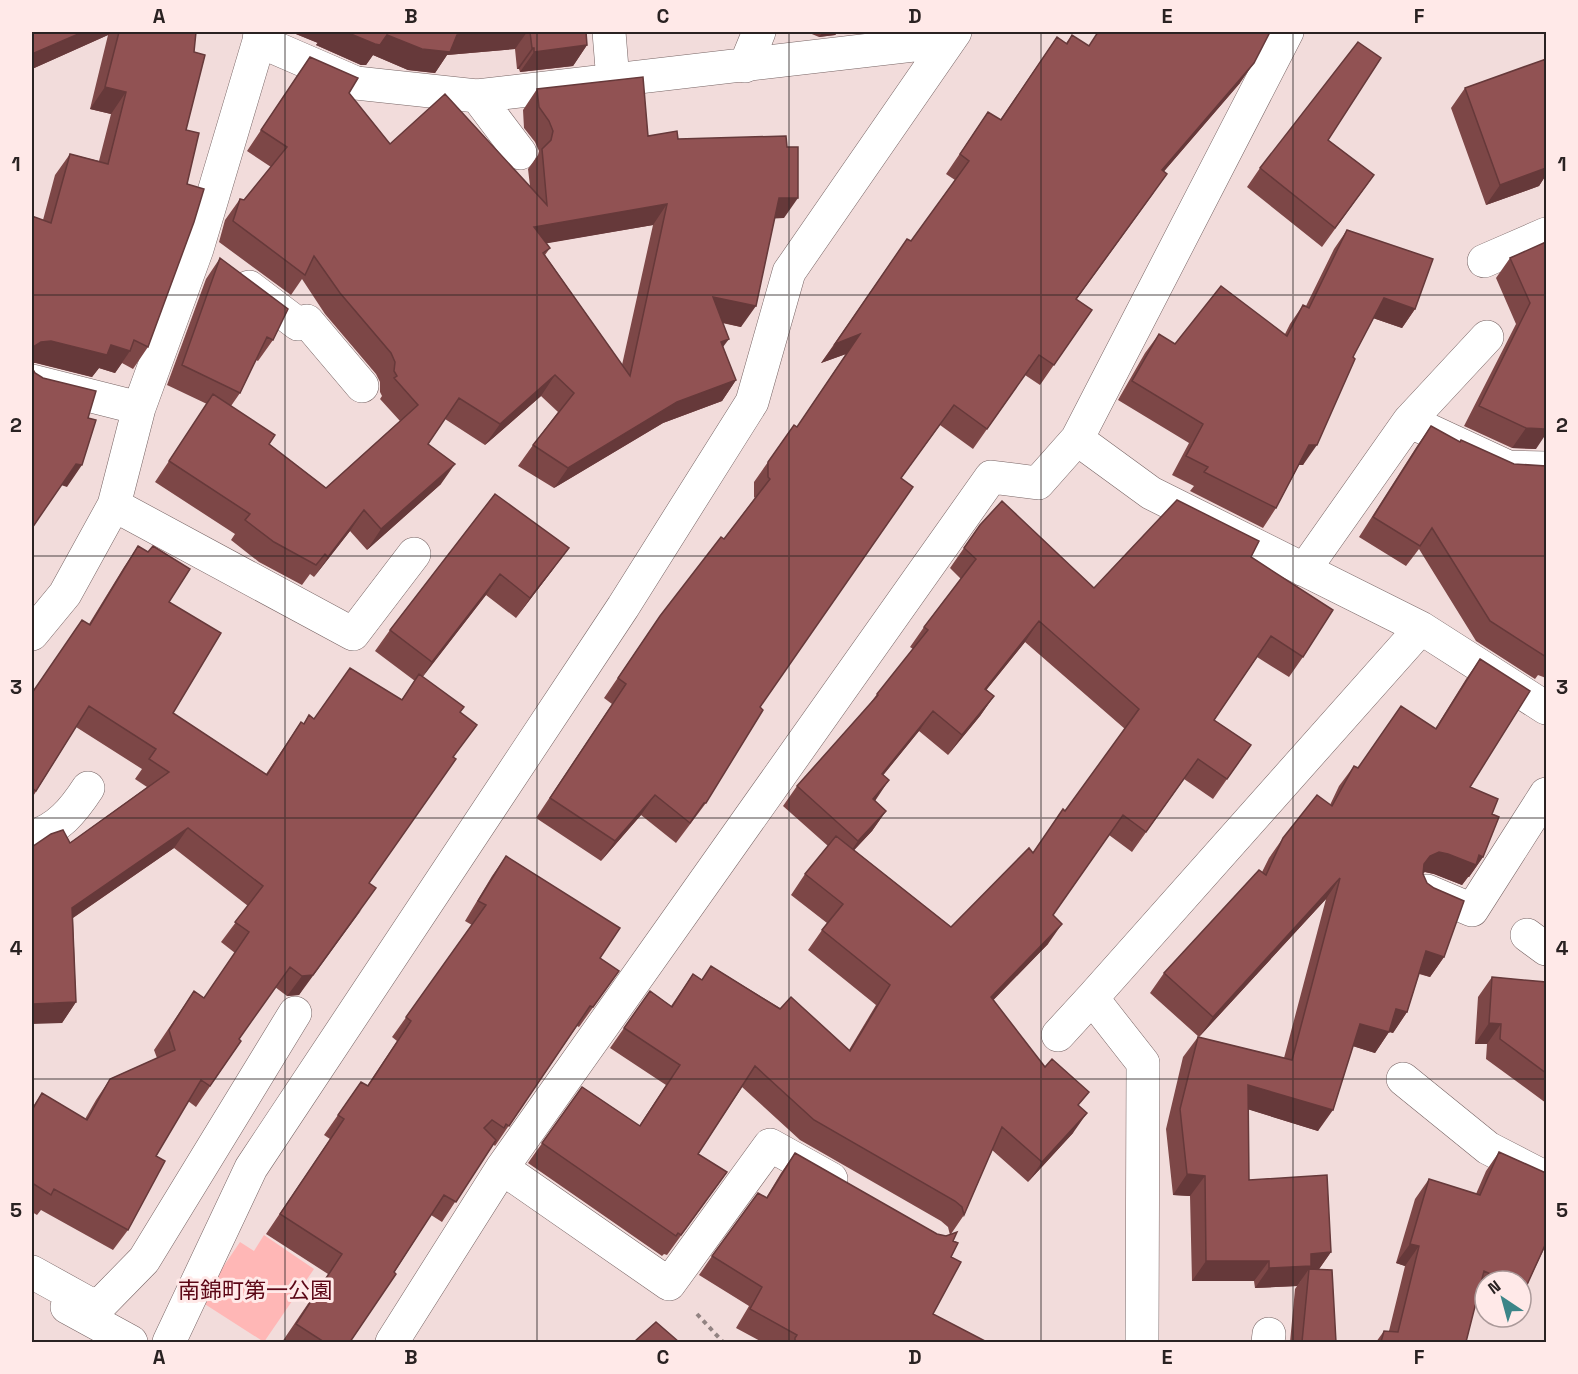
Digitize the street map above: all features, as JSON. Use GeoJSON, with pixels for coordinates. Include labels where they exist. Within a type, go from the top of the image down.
{"type":"FeatureCollection","features":[{"type":"Feature","properties":{"kind":"street"},"geometry":{"type":"LineString","coordinates":[[609,32],[613,81]]}},
{"type":"Feature","properties":{"kind":"street"},"geometry":{"type":"LineString","coordinates":[[745,66],[759,32]]}},
{"type":"Feature","properties":{"kind":"street"},"geometry":{"type":"LineString","coordinates":[[392,1342],[502,1168],[991,477],[1038,483],[1077,438],[1287,32]]}},
{"type":"Feature","properties":{"kind":"street"},"geometry":{"type":"LineString","coordinates":[[32,634],[65,594],[114,505],[139,408],[197,249],[260,36],[356,83],[477,96],[745,66],[952,36]]}},
{"type":"Feature","properties":{"kind":"street"},"geometry":{"type":"LineString","coordinates":[[169,1342],[251,1168],[623,607],[752,402],[789,273],[952,36]]}},
{"type":"Feature","properties":{"kind":"street"},"geometry":{"type":"LineString","coordinates":[[477,96],[520,153]]}},
{"type":"Feature","properties":{"kind":"street"},"geometry":{"type":"LineString","coordinates":[[1484,261],[1546,234]]}},
{"type":"Feature","properties":{"kind":"street"},"geometry":{"type":"LineString","coordinates":[[197,249],[298,324],[307,321],[362,386]]}},
{"type":"Feature","properties":{"kind":"street"},"geometry":{"type":"LineString","coordinates":[[1304,570],[1409,421],[1487,337]]}},
{"type":"Feature","properties":{"kind":"street"},"geometry":{"type":"LineString","coordinates":[[32,381],[139,408]]}},
{"type":"Feature","properties":{"kind":"street"},"geometry":{"type":"LineString","coordinates":[[1409,421],[1508,467],[1546,468]]}},
{"type":"Feature","properties":{"kind":"street"},"geometry":{"type":"LineString","coordinates":[[1077,438],[1150,493],[1420,628],[1546,708]]}},
{"type":"Feature","properties":{"kind":"street"},"geometry":{"type":"LineString","coordinates":[[114,505],[353,633],[414,554]]}},
{"type":"Feature","properties":{"kind":"street"},"geometry":{"type":"LineString","coordinates":[[1058,1035],[1420,628]]}},
{"type":"Feature","properties":{"kind":"street"},"geometry":{"type":"LineString","coordinates":[[32,837],[44,833],[72,812],[88,788]]}},
{"type":"Feature","properties":{"kind":"street"},"geometry":{"type":"LineString","coordinates":[[1427,891],[1472,910],[1546,794]]}},
{"type":"Feature","properties":{"kind":"street"},"geometry":{"type":"LineString","coordinates":[[1092,998],[1143,1063],[1142,1342]]}},
{"type":"Feature","properties":{"kind":"street"},"geometry":{"type":"LineString","coordinates":[[32,1272],[97,1308],[144,1260],[295,1013]]}},
{"type":"Feature","properties":{"kind":"street"},"geometry":{"type":"LineString","coordinates":[[1403,1079],[1488,1148],[1546,1178]]}},
{"type":"Feature","properties":{"kind":"street"},"geometry":{"type":"LineString","coordinates":[[502,1168],[669,1284],[770,1145],[861,1197]]}},
{"type":"Feature","properties":{"kind":"street"},"geometry":{"type":"LineString","coordinates":[[32,1288],[131,1342]]}},
{"type":"Feature","properties":{"kind":"green space","name":"南錦町第一公園"},"geometry":{"type":"Polygon","coordinates":[[[264,1235],[314,1269],[264,1342],[200,1301],[240,1242],[254,1251],[264,1235]]]}},
{"type":"Feature","properties":{"kind":"building"},"geometry":{"type":"Polygon","coordinates":[[[32,32],[83,32],[32,54],[32,32]]]}},
{"type":"Feature","properties":{"kind":"building"},"geometry":{"type":"Polygon","coordinates":[[[119,32],[196,32],[194,52],[205,55],[186,130],[199,133],[187,184],[204,189],[148,347],[134,340],[130,351],[111,345],[107,355],[51,341],[41,342],[32,350],[32,216],[51,223],[70,154],[108,164],[126,92],[105,87],[119,32]]]}},
{"type":"Feature","properties":{"kind":"building"},"geometry":{"type":"Polygon","coordinates":[[[346,32],[494,32],[457,35],[450,52],[422,49],[387,35],[380,45],[346,32]]]}},
{"type":"Feature","properties":{"kind":"building"},"geometry":{"type":"Polygon","coordinates":[[[530,32],[586,32],[587,45],[534,52],[530,32]]]}},
{"type":"Feature","properties":{"kind":"building"},"geometry":{"type":"Polygon","coordinates":[[[1098,32],[1270,32],[1254,63],[1162,170],[1167,174],[1076,299],[1092,310],[1054,365],[1039,355],[987,429],[954,405],[901,478],[913,487],[760,707],[763,710],[706,803],[690,823],[655,795],[615,841],[550,798],[626,684],[618,678],[660,616],[721,537],[724,539],[770,479],[768,462],[794,425],[797,427],[860,334],[835,344],[907,239],[911,241],[969,161],[960,154],[988,112],[1001,120],[1057,37],[1067,44],[1072,35],[1089,46],[1098,32]]]}},
{"type":"Feature","properties":{"kind":"building"},"geometry":{"type":"Polygon","coordinates":[[[1358,42],[1381,58],[1328,140],[1374,175],[1335,228],[1260,168],[1358,42]]]}},
{"type":"Feature","properties":{"kind":"building"},"geometry":{"type":"Polygon","coordinates":[[[310,57],[358,78],[349,93],[390,144],[445,94],[547,205],[542,149],[551,140],[553,131],[539,107],[537,89],[643,77],[648,136],[677,131],[678,139],[786,136],[787,147],[798,147],[798,198],[779,198],[756,306],[713,297],[729,339],[721,342],[736,380],[677,402],[568,468],[533,445],[574,393],[555,375],[500,424],[459,398],[428,444],[455,464],[381,529],[364,510],[328,557],[325,554],[316,565],[274,542],[245,520],[250,514],[169,461],[213,394],[275,435],[269,444],[326,488],[418,405],[394,378],[397,376],[391,353],[340,293],[314,256],[305,275],[233,221],[240,199],[244,200],[287,147],[261,130],[310,57]],[[667,204],[534,227],[550,248],[543,253],[630,376],[667,204]]]}},
{"type":"Feature","properties":{"kind":"building"},"geometry":{"type":"Polygon","coordinates":[[[1546,59],[1546,168],[1500,185],[1465,88],[1546,59]]]}},
{"type":"Feature","properties":{"kind":"building"},"geometry":{"type":"Polygon","coordinates":[[[1347,230],[1433,259],[1415,309],[1384,298],[1353,357],[1355,359],[1317,445],[1309,445],[1276,508],[1204,472],[1208,467],[1186,456],[1203,424],[1132,381],[1159,334],[1175,344],[1221,286],[1287,336],[1303,305],[1309,308],[1347,230]]]}},
{"type":"Feature","properties":{"kind":"building"},"geometry":{"type":"Polygon","coordinates":[[[1546,242],[1546,429],[1526,428],[1479,406],[1530,303],[1510,258],[1546,242]]]}},
{"type":"Feature","properties":{"kind":"building"},"geometry":{"type":"Polygon","coordinates":[[[220,258],[288,309],[273,340],[267,337],[240,393],[182,365],[220,258]]]}},
{"type":"Feature","properties":{"kind":"building"},"geometry":{"type":"Polygon","coordinates":[[[32,368],[43,378],[96,391],[88,418],[96,420],[82,465],[76,464],[32,528],[32,368]]]}},
{"type":"Feature","properties":{"kind":"building"},"geometry":{"type":"Polygon","coordinates":[[[1431,426],[1460,442],[1461,440],[1514,464],[1546,466],[1546,657],[1490,621],[1432,528],[1420,546],[1373,517],[1431,426]]]}},
{"type":"Feature","properties":{"kind":"building"},"geometry":{"type":"Polygon","coordinates":[[[495,494],[569,548],[530,598],[500,574],[432,662],[390,630],[495,494]]]}},
{"type":"Feature","properties":{"kind":"building"},"geometry":{"type":"Polygon","coordinates":[[[1177,500],[1259,541],[1251,557],[1333,610],[1303,657],[1271,636],[1214,720],[1251,745],[1227,779],[1198,759],[1146,832],[1123,815],[1053,915],[1062,924],[991,997],[1045,1067],[1052,1059],[1089,1092],[1078,1105],[1087,1113],[1042,1162],[1002,1127],[964,1215],[962,1207],[955,1201],[814,1120],[755,1066],[698,1154],[727,1172],[681,1235],[678,1233],[676,1236],[542,1143],[582,1087],[640,1126],[680,1065],[624,1028],[650,991],[672,1007],[693,974],[702,980],[711,966],[780,1009],[791,997],[850,1051],[890,985],[822,930],[843,904],[805,874],[836,836],[951,927],[1029,848],[1033,853],[1063,809],[1065,811],[1139,709],[1039,621],[985,689],[994,696],[962,735],[933,711],[882,774],[889,780],[873,799],[886,811],[858,841],[797,786],[878,695],[928,630],[924,627],[976,559],[964,548],[980,525],[1002,501],[1094,588],[1177,500]]]}},
{"type":"Feature","properties":{"kind":"building"},"geometry":{"type":"Polygon","coordinates":[[[138,546],[148,552],[153,546],[190,569],[169,602],[221,633],[173,713],[267,775],[301,722],[304,724],[309,715],[314,719],[350,668],[402,700],[419,674],[464,707],[460,712],[477,725],[453,757],[456,759],[369,883],[376,888],[313,975],[302,976],[290,967],[239,1039],[241,1041],[210,1086],[201,1080],[156,1156],[165,1161],[128,1230],[54,1189],[51,1195],[32,1183],[32,1110],[42,1093],[87,1120],[110,1079],[175,1050],[169,1030],[194,991],[204,998],[249,932],[235,922],[263,886],[188,828],[72,908],[76,1002],[32,1004],[32,847],[51,834],[63,830],[70,843],[169,772],[149,759],[156,749],[89,706],[36,791],[32,788],[32,693],[82,620],[90,625],[138,546]]]}},
{"type":"Feature","properties":{"kind":"building"},"geometry":{"type":"Polygon","coordinates":[[[1480,659],[1530,691],[1470,787],[1498,799],[1492,814],[1499,817],[1483,857],[1479,855],[1476,865],[1439,852],[1430,856],[1424,864],[1423,874],[1427,883],[1464,901],[1444,957],[1426,951],[1407,1012],[1396,1009],[1389,1032],[1360,1024],[1333,1110],[1248,1085],[1249,1180],[1327,1175],[1331,1252],[1311,1254],[1311,1266],[1269,1268],[1269,1261],[1206,1261],[1205,1176],[1187,1174],[1180,1109],[1198,1037],[1292,1060],[1340,878],[1213,1017],[1164,973],[1259,870],[1266,875],[1283,838],[1317,795],[1332,806],[1354,766],[1358,768],[1401,706],[1436,729],[1480,659]]]}},
{"type":"Feature","properties":{"kind":"building"},"geometry":{"type":"Polygon","coordinates":[[[506,856],[620,928],[600,958],[619,971],[593,1007],[590,1006],[509,1126],[506,1124],[504,1128],[492,1120],[484,1128],[496,1140],[456,1202],[444,1195],[394,1272],[396,1274],[350,1342],[324,1342],[296,1324],[342,1254],[280,1214],[344,1119],[338,1115],[361,1082],[368,1086],[411,1021],[406,1017],[486,905],[478,901],[506,856]]]}},
{"type":"Feature","properties":{"kind":"building"},"geometry":{"type":"Polygon","coordinates":[[[1492,977],[1546,982],[1546,1073],[1500,1039],[1501,1024],[1489,1023],[1492,977]]]}},
{"type":"Feature","properties":{"kind":"building"},"geometry":{"type":"Polygon","coordinates":[[[1499,1152],[1546,1173],[1546,1243],[1533,1271],[1533,1269],[1473,1269],[1473,1314],[1466,1342],[1381,1342],[1384,1331],[1398,1332],[1419,1246],[1410,1244],[1429,1179],[1480,1195],[1499,1152]]]}},
{"type":"Feature","properties":{"kind":"building"},"geometry":{"type":"Polygon","coordinates":[[[795,1153],[937,1234],[946,1236],[957,1232],[953,1241],[958,1243],[951,1257],[961,1262],[933,1314],[985,1342],[795,1342],[797,1335],[750,1309],[762,1287],[712,1256],[758,1193],[767,1198],[795,1153]]]}},
{"type":"Feature","properties":{"kind":"building"},"geometry":{"type":"Polygon","coordinates":[[[1309,1269],[1332,1270],[1336,1342],[1302,1342],[1309,1269]]]}},
{"type":"Feature","properties":{"kind":"building"},"geometry":{"type":"Polygon","coordinates":[[[656,1322],[679,1342],[634,1342],[656,1322]]]}}]}
